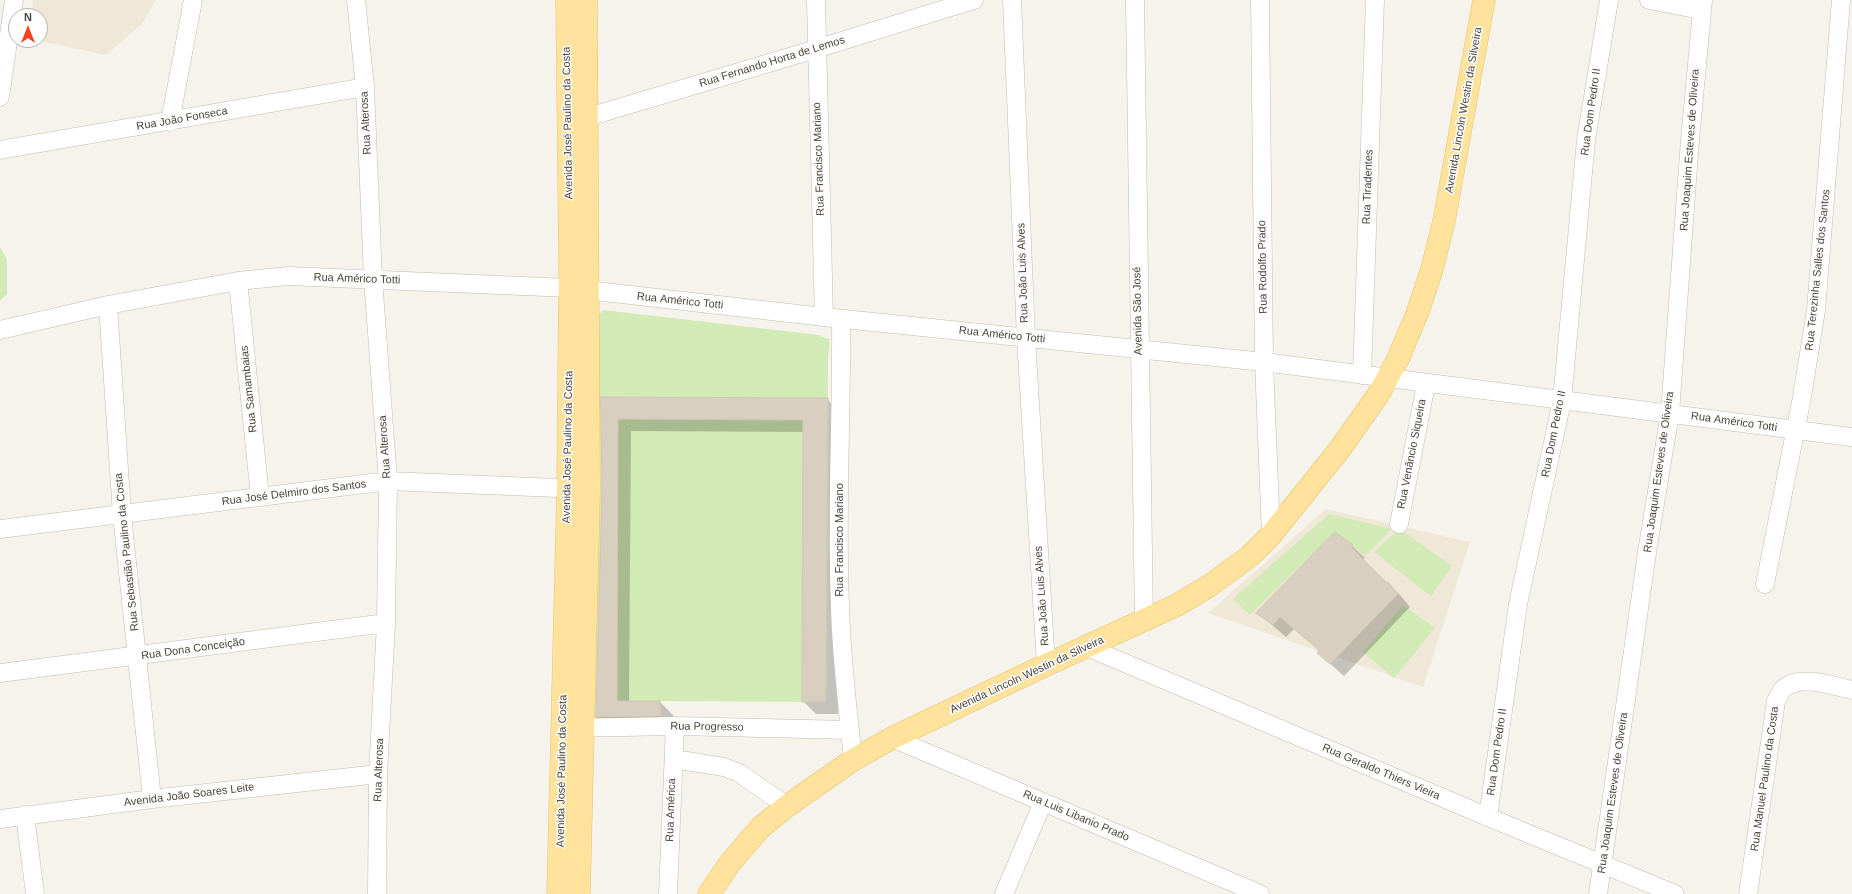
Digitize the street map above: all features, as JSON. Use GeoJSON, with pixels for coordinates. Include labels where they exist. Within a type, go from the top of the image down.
{"type":"FeatureCollection","features":[{"type":"Feature","properties":{"kind":"main road","name":"Avenida José Paulino da Costa"},"geometry":{"type":"LineString","coordinates":[[567,0],[578,118]]}},
{"type":"Feature","properties":{"kind":"main road","name":"Avenida José Paulino da Costa"},"geometry":{"type":"LineString","coordinates":[[579,894],[573,728],[578,489],[578,118],[586,0]]}},
{"type":"Feature","properties":{"kind":"main road","name":"Avenida Lincoln Westin da Silveira"},"geometry":{"type":"LineString","coordinates":[[709,894],[741,849],[760,828],[786,806],[853,760],[892,738],[1177,605],[1209,586],[1250,556],[1271,535],[1339,450],[1389,377],[1417,314],[1432,269],[1444,221],[1484,0]]}},
{"type":"Feature","properties":{"kind":"main road","name":"Avenida José Paulino da Costa"},"geometry":{"type":"LineString","coordinates":[[558,894],[573,728]]}},
{"type":"Feature","properties":{"kind":"street"},"geometry":{"type":"LineString","coordinates":[[0,97],[6,19],[14,0]]}},
{"type":"Feature","properties":{"kind":"street"},"geometry":{"type":"LineString","coordinates":[[170,122],[193,0]]}},
{"type":"Feature","properties":{"kind":"street","name":"Rua Alterosa"},"geometry":{"type":"LineString","coordinates":[[356,0],[364,88],[374,279],[388,481],[386,623],[378,774],[377,894]]}},
{"type":"Feature","properties":{"kind":"street","name":"Rua Francisco Mariano"},"geometry":{"type":"LineString","coordinates":[[816,0],[816,49],[832,318],[842,397],[838,553],[845,684],[853,760]]}},
{"type":"Feature","properties":{"kind":"street","name":"Rua Fernando Horta de Lemos"},"geometry":{"type":"LineString","coordinates":[[578,118],[816,49],[974,0]]}},
{"type":"Feature","properties":{"kind":"street","name":"Rua João Luis Alves"},"geometry":{"type":"LineString","coordinates":[[1012,0],[1026,338],[1046,665]]}},
{"type":"Feature","properties":{"kind":"street","name":"Avenida São José"},"geometry":{"type":"LineString","coordinates":[[1134,0],[1144,621]]}},
{"type":"Feature","properties":{"kind":"street","name":"Rua Rodolfo Prado"},"geometry":{"type":"LineString","coordinates":[[1260,0],[1264,362],[1271,535]]}},
{"type":"Feature","properties":{"kind":"street","name":"Rua Tiradentes"},"geometry":{"type":"LineString","coordinates":[[1362,375],[1375,0]]}},
{"type":"Feature","properties":{"kind":"street","name":"Rua Dom Pedro II"},"geometry":{"type":"LineString","coordinates":[[1488,817],[1518,604],[1562,401],[1586,140],[1609,0]]}},
{"type":"Feature","properties":{"kind":"street"},"geometry":{"type":"LineString","coordinates":[[1649,0],[1702,5]]}},
{"type":"Feature","properties":{"kind":"street","name":"Rua Terezinha Salles dos Santos"},"geometry":{"type":"LineString","coordinates":[[1765,584],[1795,430],[1816,310],[1842,0]]}},
{"type":"Feature","properties":{"kind":"street","name":"Rua Joaquim Esteves de Oliveira"},"geometry":{"type":"LineString","coordinates":[[1598,894],[1648,546],[1670,413],[1690,140],[1702,5]]}},
{"type":"Feature","properties":{"kind":"street","name":"Rua João Fonseca"},"geometry":{"type":"LineString","coordinates":[[0,150],[364,88]]}},
{"type":"Feature","properties":{"kind":"street","name":"Rua Américo Totti"},"geometry":{"type":"LineString","coordinates":[[0,330],[108,305],[238,281],[288,276],[579,289],[832,318],[1264,362],[1362,375],[1389,377],[1426,384],[1670,413],[1852,437]]}},
{"type":"Feature","properties":{"kind":"street","name":"Rua Samambaias"},"geometry":{"type":"LineString","coordinates":[[238,281],[260,497]]}},
{"type":"Feature","properties":{"kind":"street","name":"Rua Sebastião Paulino da Costa"},"geometry":{"type":"LineString","coordinates":[[108,305],[122,515],[152,799]]}},
{"type":"Feature","properties":{"kind":"street","name":"Rua Venâncio Siqueira"},"geometry":{"type":"LineString","coordinates":[[1399,524],[1426,384]]}},
{"type":"Feature","properties":{"kind":"street","name":"Rua José Delmiro dos Santos"},"geometry":{"type":"LineString","coordinates":[[0,529],[388,481],[578,489]]}},
{"type":"Feature","properties":{"kind":"street","name":"Rua Dona Conceição"},"geometry":{"type":"LineString","coordinates":[[0,672],[137,656],[386,623]]}},
{"type":"Feature","properties":{"kind":"street","name":"Rua Geraldo Thiers Vieira"},"geometry":{"type":"LineString","coordinates":[[1087,647],[1488,817],[1675,894]]}},
{"type":"Feature","properties":{"kind":"street","name":"Rua Manuel Paulino da Costa"},"geometry":{"type":"LineString","coordinates":[[1748,894],[1776,701],[1782,690],[1792,683],[1812,682],[1852,690]]}},
{"type":"Feature","properties":{"kind":"street","name":"Rua Progresso"},"geometry":{"type":"LineString","coordinates":[[573,728],[676,726],[850,730]]}},
{"type":"Feature","properties":{"kind":"street","name":"Rua América"},"geometry":{"type":"LineString","coordinates":[[668,894],[676,726]]}},
{"type":"Feature","properties":{"kind":"street","name":"Rua Luis Libanio Prado"},"geometry":{"type":"LineString","coordinates":[[892,738],[1260,894]]}},
{"type":"Feature","properties":{"kind":"street"},"geometry":{"type":"LineString","coordinates":[[674,759],[704,763],[739,773],[786,806]]}},
{"type":"Feature","properties":{"kind":"street","name":"Avenida João Soares Leite"},"geometry":{"type":"LineString","coordinates":[[0,819],[152,799],[378,774]]}},
{"type":"Feature","properties":{"kind":"street"},"geometry":{"type":"LineString","coordinates":[[1004,894],[1043,802]]}},
{"type":"Feature","properties":{"kind":"street"},"geometry":{"type":"LineString","coordinates":[[25,815],[35,894]]}},
{"type":"Feature","properties":{"kind":"shaded area"},"geometry":{"type":"Polygon","coordinates":[[[33,0],[156,0],[142,24],[106,55],[48,43],[48,8],[32,8],[33,0]]]}},
{"type":"Feature","properties":{"kind":"shaded area"},"geometry":{"type":"Polygon","coordinates":[[[1326,509],[1470,542],[1423,687],[1208,613],[1326,509]]]}},
{"type":"Feature","properties":{"kind":"green space"},"geometry":{"type":"Polygon","coordinates":[[[0,247],[7,260],[7,294],[0,301],[0,247]]]}},
{"type":"Feature","properties":{"kind":"green space"},"geometry":{"type":"Polygon","coordinates":[[[603,310],[819,335],[830,339],[828,358],[826,702],[661,701],[661,723],[590,723],[596,319],[603,310]]]}},
{"type":"Feature","properties":{"kind":"green space"},"geometry":{"type":"Polygon","coordinates":[[[1329,514],[1392,529],[1365,556],[1335,532],[1250,615],[1233,599],[1329,514]]]}},
{"type":"Feature","properties":{"kind":"green space"},"geometry":{"type":"Polygon","coordinates":[[[1399,529],[1452,566],[1431,596],[1374,552],[1399,529]]]}},
{"type":"Feature","properties":{"kind":"green space"},"geometry":{"type":"Polygon","coordinates":[[[1403,605],[1435,628],[1394,678],[1363,652],[1403,605]]]}},
{"type":"Feature","properties":{"kind":"building"},"geometry":{"type":"Polygon","coordinates":[[[601,397],[828,398],[826,702],[802,702],[803,420],[618,419],[617,701],[660,701],[661,716],[596,717],[602,489],[601,397]]]}},
{"type":"Feature","properties":{"kind":"building"},"geometry":{"type":"Polygon","coordinates":[[[1335,532],[1353,545],[1351,547],[1387,583],[1388,582],[1398,594],[1330,664],[1317,653],[1319,650],[1280,617],[1273,625],[1256,613],[1335,532]]]}}]}
